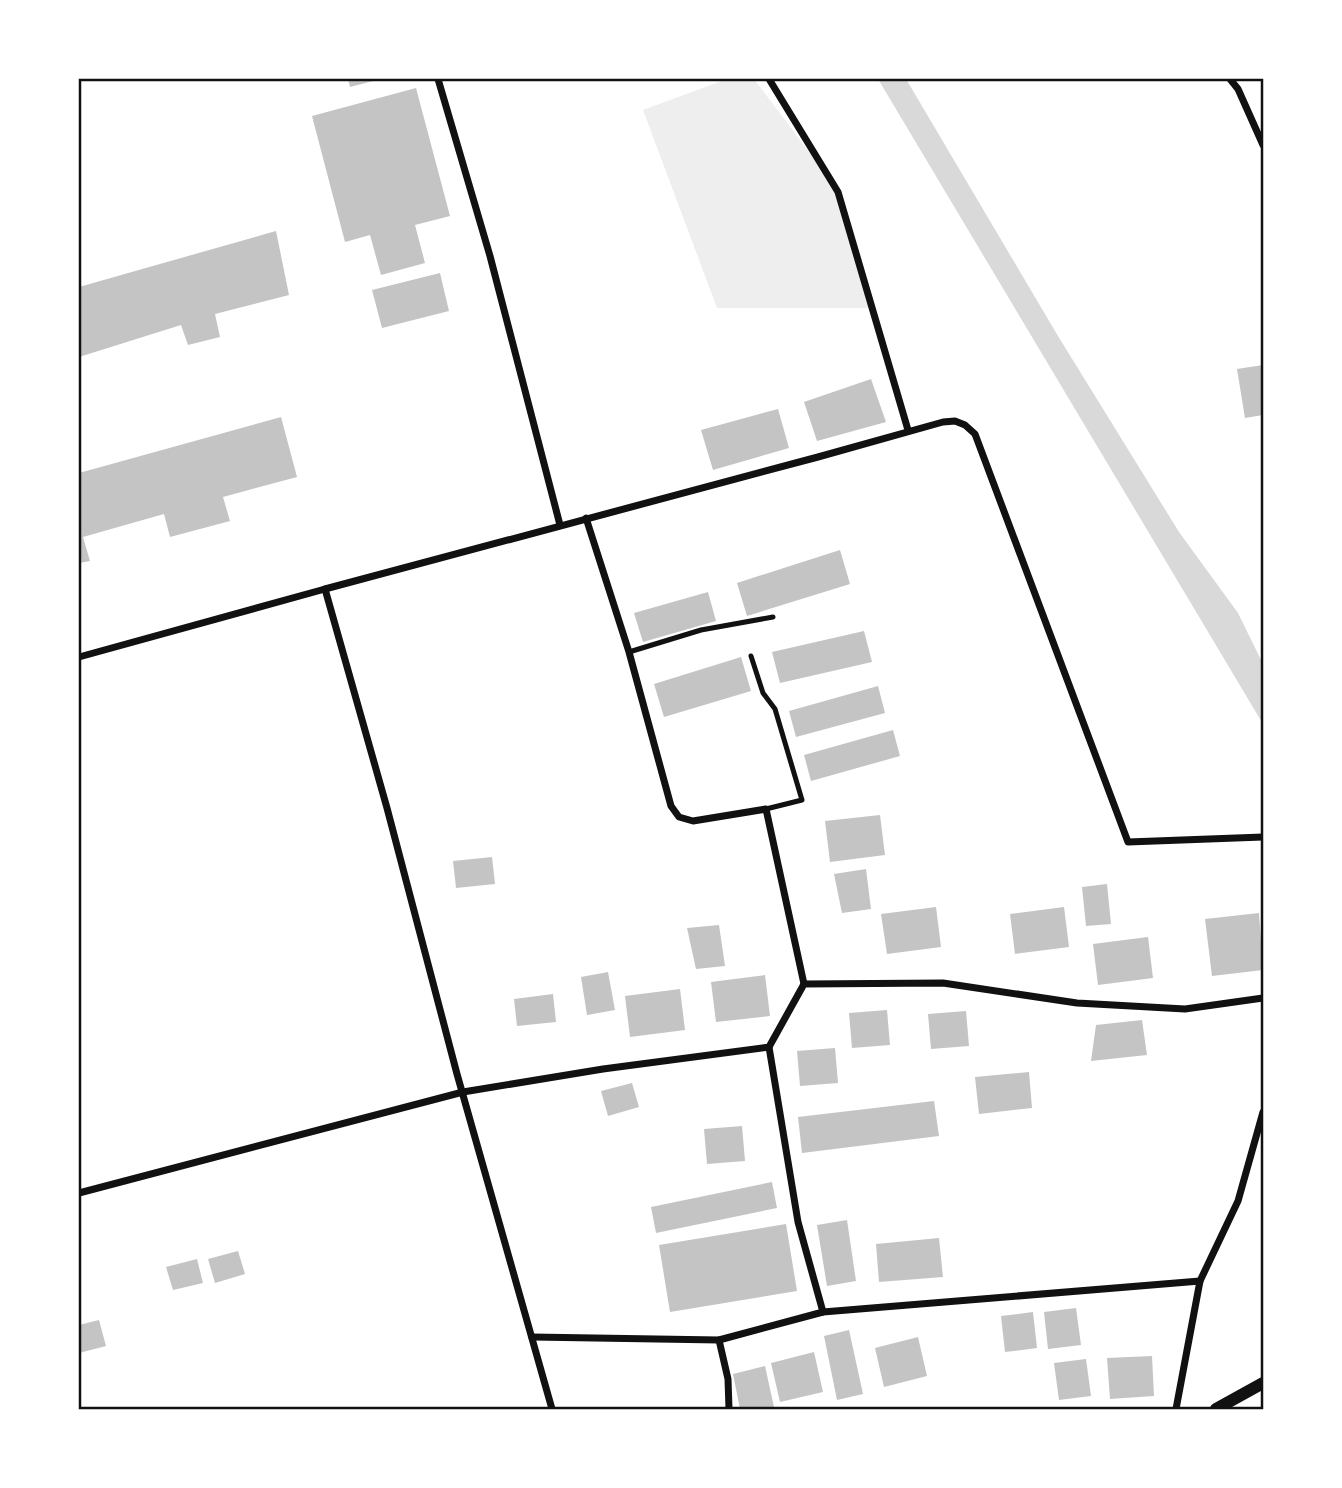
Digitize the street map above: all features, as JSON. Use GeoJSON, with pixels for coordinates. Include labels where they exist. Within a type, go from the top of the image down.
{"type":"FeatureCollection","features":[{"type":"Feature","properties":{"kind":"street"},"geometry":{"type":"LineString","coordinates":[[438,79],[490,256],[560,525]]}},
{"type":"Feature","properties":{"kind":"street"},"geometry":{"type":"LineString","coordinates":[[769,79],[838,192],[908,430]]}},
{"type":"Feature","properties":{"kind":"street"},"geometry":{"type":"LineString","coordinates":[[1230,79],[1238,89],[1263,145]]}},
{"type":"Feature","properties":{"kind":"street"},"geometry":{"type":"LineString","coordinates":[[79,657],[818,457],[908,430],[956,421],[975,434],[1128,842],[1263,837]]}},
{"type":"Feature","properties":{"kind":"street"},"geometry":{"type":"LineString","coordinates":[[586,518],[629,652],[674,812],[679,817],[693,821],[765,809],[804,984],[769,1047],[798,1222],[823,1312]]}},
{"type":"Feature","properties":{"kind":"street"},"geometry":{"type":"LineString","coordinates":[[325,589],[387,808],[457,1074],[552,1409]]}},
{"type":"Feature","properties":{"kind":"street"},"geometry":{"type":"LineString","coordinates":[[804,984],[943,983],[1077,1003],[1185,1009],[1263,998]]}},
{"type":"Feature","properties":{"kind":"street"},"geometry":{"type":"LineString","coordinates":[[79,1193],[464,1092],[603,1069],[769,1047]]}},
{"type":"Feature","properties":{"kind":"street"},"geometry":{"type":"LineString","coordinates":[[1176,1409],[1200,1281],[1238,1201],[1263,1112]]}},
{"type":"Feature","properties":{"kind":"street"},"geometry":{"type":"LineString","coordinates":[[532,1338],[719,1340],[823,1312],[1200,1281]]}},
{"type":"Feature","properties":{"kind":"street"},"geometry":{"type":"LineString","coordinates":[[719,1340],[728,1379],[729,1409]]}},
{"type":"Feature","properties":{"kind":"street"},"geometry":{"type":"LineString","coordinates":[[1216,1409],[1263,1384]]}},
{"type":"Feature","properties":{"kind":"lane"},"geometry":{"type":"LineString","coordinates":[[629,652],[701,630],[773,617]]}},
{"type":"Feature","properties":{"kind":"lane"},"geometry":{"type":"LineString","coordinates":[[751,656],[763,693],[775,709],[802,800],[765,809]]}},
{"type":"Feature","properties":{"kind":"shaded area"},"geometry":{"type":"Polygon","coordinates":[[[727,79],[754,79],[834,185],[872,308],[717,308],[643,110],[727,79]]]}},
{"type":"Feature","properties":{"kind":"shaded area"},"geometry":{"type":"Polygon","coordinates":[[[878,79],[906,79],[1058,336],[1179,532],[1238,613],[1263,664],[1263,724],[878,79]]]}},
{"type":"Feature","properties":{"kind":"building"},"geometry":{"type":"Polygon","coordinates":[[[348,79],[377,79],[377,80],[350,87],[348,79]]]}},
{"type":"Feature","properties":{"kind":"building"},"geometry":{"type":"Polygon","coordinates":[[[416,88],[450,216],[415,225],[425,263],[381,275],[370,235],[345,242],[312,116],[416,88]]]}},
{"type":"Feature","properties":{"kind":"building"},"geometry":{"type":"Polygon","coordinates":[[[276,231],[289,295],[215,314],[220,337],[188,345],[181,325],[79,357],[79,287],[276,231]]]}},
{"type":"Feature","properties":{"kind":"building"},"geometry":{"type":"Polygon","coordinates":[[[440,273],[449,311],[382,328],[372,290],[440,273]]]}},
{"type":"Feature","properties":{"kind":"building"},"geometry":{"type":"Polygon","coordinates":[[[1263,365],[1263,415],[1245,418],[1237,369],[1263,365]]]}},
{"type":"Feature","properties":{"kind":"building"},"geometry":{"type":"Polygon","coordinates":[[[871,379],[886,422],[817,441],[804,402],[871,379]]]}},
{"type":"Feature","properties":{"kind":"building"},"geometry":{"type":"Polygon","coordinates":[[[778,409],[789,448],[713,470],[701,430],[778,409]]]}},
{"type":"Feature","properties":{"kind":"building"},"geometry":{"type":"Polygon","coordinates":[[[281,417],[297,477],[223,497],[230,521],[170,537],[164,514],[83,537],[90,561],[79,563],[79,473],[281,417]]]}},
{"type":"Feature","properties":{"kind":"building"},"geometry":{"type":"Polygon","coordinates":[[[840,550],[850,584],[747,616],[737,583],[840,550]]]}},
{"type":"Feature","properties":{"kind":"building"},"geometry":{"type":"Polygon","coordinates":[[[708,592],[716,621],[643,642],[634,613],[708,592]]]}},
{"type":"Feature","properties":{"kind":"building"},"geometry":{"type":"Polygon","coordinates":[[[864,631],[872,662],[780,683],[772,652],[864,631]]]}},
{"type":"Feature","properties":{"kind":"building"},"geometry":{"type":"Polygon","coordinates":[[[741,657],[751,691],[664,717],[654,684],[741,657]]]}},
{"type":"Feature","properties":{"kind":"building"},"geometry":{"type":"Polygon","coordinates":[[[878,686],[885,713],[796,737],[789,711],[878,686]]]}},
{"type":"Feature","properties":{"kind":"building"},"geometry":{"type":"Polygon","coordinates":[[[893,730],[900,756],[811,781],[804,755],[893,730]]]}},
{"type":"Feature","properties":{"kind":"building"},"geometry":{"type":"Polygon","coordinates":[[[880,815],[885,855],[830,862],[825,821],[880,815]]]}},
{"type":"Feature","properties":{"kind":"building"},"geometry":{"type":"Polygon","coordinates":[[[492,857],[495,884],[456,888],[453,861],[492,857]]]}},
{"type":"Feature","properties":{"kind":"building"},"geometry":{"type":"Polygon","coordinates":[[[866,869],[871,909],[842,913],[834,874],[866,869]]]}},
{"type":"Feature","properties":{"kind":"building"},"geometry":{"type":"Polygon","coordinates":[[[1107,884],[1111,924],[1086,926],[1082,887],[1107,884]]]}},
{"type":"Feature","properties":{"kind":"building"},"geometry":{"type":"Polygon","coordinates":[[[936,907],[941,947],[887,954],[881,914],[936,907]]]}},
{"type":"Feature","properties":{"kind":"building"},"geometry":{"type":"Polygon","coordinates":[[[1064,907],[1069,947],[1015,954],[1010,914],[1064,907]]]}},
{"type":"Feature","properties":{"kind":"building"},"geometry":{"type":"Polygon","coordinates":[[[1259,913],[1263,970],[1212,976],[1205,919],[1259,913]]]}},
{"type":"Feature","properties":{"kind":"building"},"geometry":{"type":"Polygon","coordinates":[[[719,925],[725,966],[696,969],[687,928],[719,925]]]}},
{"type":"Feature","properties":{"kind":"building"},"geometry":{"type":"Polygon","coordinates":[[[1148,937],[1153,978],[1098,985],[1093,944],[1148,937]]]}},
{"type":"Feature","properties":{"kind":"building"},"geometry":{"type":"Polygon","coordinates":[[[608,972],[615,1010],[587,1015],[581,977],[608,972]]]}},
{"type":"Feature","properties":{"kind":"building"},"geometry":{"type":"Polygon","coordinates":[[[765,975],[770,1016],[716,1022],[711,982],[765,975]]]}},
{"type":"Feature","properties":{"kind":"building"},"geometry":{"type":"Polygon","coordinates":[[[680,989],[685,1030],[630,1037],[625,996],[680,989]]]}},
{"type":"Feature","properties":{"kind":"building"},"geometry":{"type":"Polygon","coordinates":[[[553,994],[556,1022],[517,1026],[514,999],[553,994]]]}},
{"type":"Feature","properties":{"kind":"building"},"geometry":{"type":"Polygon","coordinates":[[[887,1010],[890,1045],[852,1048],[849,1013],[887,1010]]]}},
{"type":"Feature","properties":{"kind":"building"},"geometry":{"type":"Polygon","coordinates":[[[966,1011],[969,1046],[931,1049],[928,1014],[966,1011]]]}},
{"type":"Feature","properties":{"kind":"building"},"geometry":{"type":"Polygon","coordinates":[[[1142,1020],[1147,1055],[1091,1061],[1096,1025],[1142,1020]]]}},
{"type":"Feature","properties":{"kind":"building"},"geometry":{"type":"Polygon","coordinates":[[[835,1048],[838,1083],[800,1086],[797,1051],[835,1048]]]}},
{"type":"Feature","properties":{"kind":"building"},"geometry":{"type":"Polygon","coordinates":[[[1029,1072],[1032,1108],[979,1114],[975,1077],[1029,1072]]]}},
{"type":"Feature","properties":{"kind":"building"},"geometry":{"type":"Polygon","coordinates":[[[632,1083],[639,1107],[608,1116],[601,1091],[632,1083]]]}},
{"type":"Feature","properties":{"kind":"building"},"geometry":{"type":"Polygon","coordinates":[[[934,1101],[939,1136],[802,1153],[798,1117],[934,1101]]]}},
{"type":"Feature","properties":{"kind":"building"},"geometry":{"type":"Polygon","coordinates":[[[742,1126],[745,1161],[707,1164],[704,1129],[742,1126]]]}},
{"type":"Feature","properties":{"kind":"building"},"geometry":{"type":"Polygon","coordinates":[[[772,1182],[777,1208],[656,1233],[651,1207],[772,1182]]]}},
{"type":"Feature","properties":{"kind":"building"},"geometry":{"type":"Polygon","coordinates":[[[847,1220],[856,1281],[827,1286],[817,1225],[847,1220]]]}},
{"type":"Feature","properties":{"kind":"building"},"geometry":{"type":"Polygon","coordinates":[[[786,1224],[797,1291],[670,1312],[659,1245],[786,1224]]]}},
{"type":"Feature","properties":{"kind":"building"},"geometry":{"type":"Polygon","coordinates":[[[939,1238],[943,1277],[879,1282],[876,1244],[939,1238]]]}},
{"type":"Feature","properties":{"kind":"building"},"geometry":{"type":"Polygon","coordinates":[[[238,1251],[245,1274],[215,1283],[208,1259],[238,1251]]]}},
{"type":"Feature","properties":{"kind":"building"},"geometry":{"type":"Polygon","coordinates":[[[197,1259],[203,1283],[173,1290],[166,1267],[197,1259]]]}},
{"type":"Feature","properties":{"kind":"building"},"geometry":{"type":"Polygon","coordinates":[[[1076,1308],[1081,1345],[1048,1349],[1044,1312],[1076,1308]]]}},
{"type":"Feature","properties":{"kind":"building"},"geometry":{"type":"Polygon","coordinates":[[[1033,1312],[1037,1348],[1005,1352],[1001,1316],[1033,1312]]]}},
{"type":"Feature","properties":{"kind":"building"},"geometry":{"type":"Polygon","coordinates":[[[99,1320],[106,1346],[79,1353],[79,1325],[99,1320]]]}},
{"type":"Feature","properties":{"kind":"building"},"geometry":{"type":"Polygon","coordinates":[[[849,1330],[863,1394],[837,1400],[824,1336],[849,1330]]]}},
{"type":"Feature","properties":{"kind":"building"},"geometry":{"type":"Polygon","coordinates":[[[918,1337],[927,1376],[884,1387],[875,1348],[918,1337]]]}},
{"type":"Feature","properties":{"kind":"building"},"geometry":{"type":"Polygon","coordinates":[[[814,1352],[823,1392],[780,1402],[771,1363],[814,1352]]]}},
{"type":"Feature","properties":{"kind":"building"},"geometry":{"type":"Polygon","coordinates":[[[1152,1356],[1154,1396],[1110,1399],[1107,1358],[1152,1356]]]}},
{"type":"Feature","properties":{"kind":"building"},"geometry":{"type":"Polygon","coordinates":[[[1086,1359],[1091,1396],[1059,1400],[1054,1363],[1086,1359]]]}},
{"type":"Feature","properties":{"kind":"building"},"geometry":{"type":"Polygon","coordinates":[[[765,1366],[774,1407],[740,1409],[733,1374],[765,1366]]]}}]}
